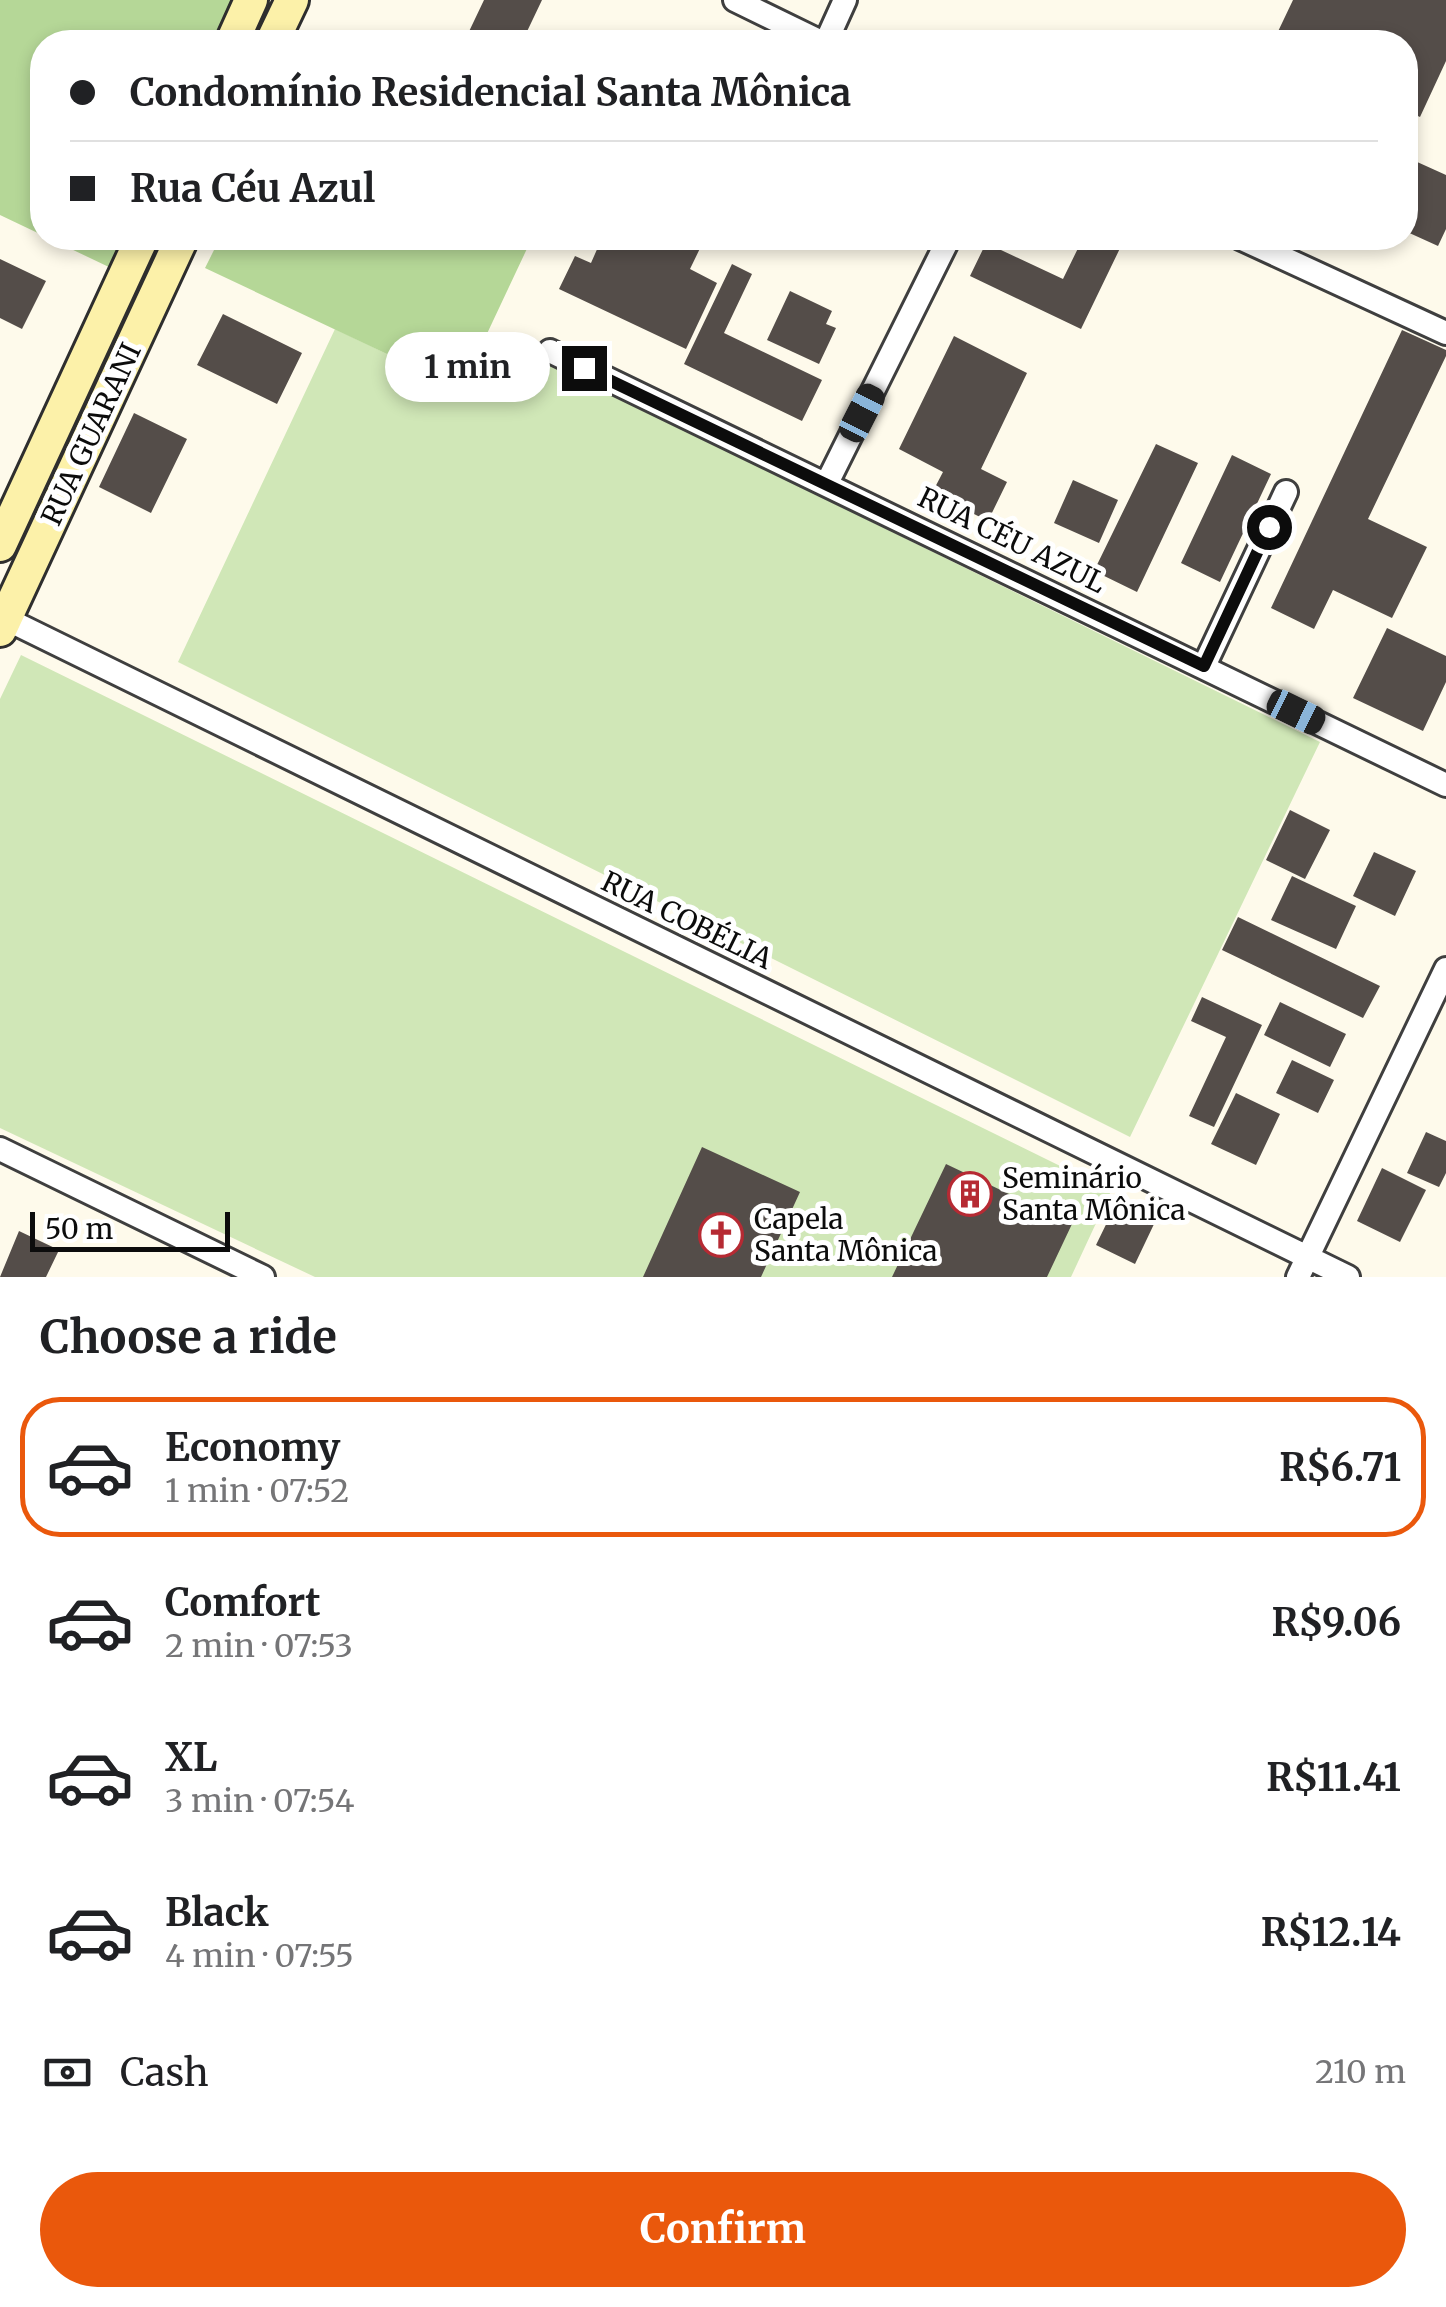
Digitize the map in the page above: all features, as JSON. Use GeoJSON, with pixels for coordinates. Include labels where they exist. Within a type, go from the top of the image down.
{"type":"FeatureCollection","features":[{"type":"Feature","properties":{"kind":"street"},"geometry":{"type":"LineString","coordinates":[[237,30],[251,0]]}},
{"type":"Feature","properties":{"kind":"street"},"geometry":{"type":"LineString","coordinates":[[278,30],[292,0]]}},
{"type":"Feature","properties":{"kind":"street"},"geometry":{"type":"LineString","coordinates":[[735,0],[799,30]]}},
{"type":"Feature","properties":{"kind":"street"},"geometry":{"type":"LineString","coordinates":[[830,30],[845,0]]}},
{"type":"Feature","properties":{"kind":"street","name":"RUA GUARANI"},"geometry":{"type":"LineString","coordinates":[[0,545],[136,250]]}},
{"type":"Feature","properties":{"kind":"street","name":"RUA GUARANI"},"geometry":{"type":"LineString","coordinates":[[2,622],[176,250]]}},
{"type":"Feature","properties":{"kind":"street"},"geometry":{"type":"LineString","coordinates":[[827,483],[943,250]]}},
{"type":"Feature","properties":{"kind":"street"},"geometry":{"type":"LineString","coordinates":[[1266,250],[1446,333]]}},
{"type":"Feature","properties":{"kind":"street","name":"RUA CÉU AZUL"},"geometry":{"type":"LineString","coordinates":[[550,352],[1446,784]]}},
{"type":"Feature","properties":{"kind":"street"},"geometry":{"type":"LineString","coordinates":[[1204,666],[1286,492]]}},
{"type":"Feature","properties":{"kind":"street","name":"RUA COBÉLIA"},"geometry":{"type":"LineString","coordinates":[[2,622],[1302,1267],[1348,1277]]}},
{"type":"Feature","properties":{"kind":"street"},"geometry":{"type":"LineString","coordinates":[[1302,1267],[1446,969]]}},
{"type":"Feature","properties":{"kind":"street"},"geometry":{"type":"LineString","coordinates":[[0,1149],[263,1277]]}},
{"type":"Feature","properties":{"kind":"green space"},"geometry":{"type":"Polygon","coordinates":[[[0,0],[238,0],[224,30],[30,30],[30,229],[0,215],[0,0]]]}},
{"type":"Feature","properties":{"kind":"green space"},"geometry":{"type":"Polygon","coordinates":[[[73,250],[119,250],[111,268],[73,250]]]}},
{"type":"Feature","properties":{"kind":"green space"},"geometry":{"type":"Polygon","coordinates":[[[214,250],[526,250],[461,389],[205,268],[214,250]]]}},
{"type":"Feature","properties":{"kind":"green space"},"geometry":{"type":"Polygon","coordinates":[[[335,329],[460,389],[487,333],[1320,742],[1130,1137],[178,662],[335,329]]]}},
{"type":"Feature","properties":{"kind":"green space"},"geometry":{"type":"Polygon","coordinates":[[[21,655],[1111,1191],[1071,1277],[315,1277],[0,1128],[0,699],[21,655]]]}},
{"type":"Feature","properties":{"kind":"building"},"geometry":{"type":"Polygon","coordinates":[[[484,0],[542,0],[528,30],[470,30],[484,0]]]}},
{"type":"Feature","properties":{"kind":"building"},"geometry":{"type":"Polygon","coordinates":[[[1293,0],[1446,0],[1446,61],[1420,117],[1418,30],[1279,30],[1293,0]]]}},
{"type":"Feature","properties":{"kind":"building"},"geometry":{"type":"Polygon","coordinates":[[[1418,162],[1446,175],[1446,229],[1438,246],[1418,237],[1418,162]]]}},
{"type":"Feature","properties":{"kind":"building"},"geometry":{"type":"Polygon","coordinates":[[[597,250],[699,250],[690,269],[717,283],[686,349],[559,289],[575,256],[591,263],[597,250]]]}},
{"type":"Feature","properties":{"kind":"building"},"geometry":{"type":"Polygon","coordinates":[[[983,250],[1001,250],[1063,279],[1077,250],[1119,250],[1081,329],[970,276],[983,250]]]}},
{"type":"Feature","properties":{"kind":"building"},"geometry":{"type":"Polygon","coordinates":[[[0,259],[46,281],[22,329],[0,318],[0,259]]]}},
{"type":"Feature","properties":{"kind":"building"},"geometry":{"type":"Polygon","coordinates":[[[732,264],[752,274],[724,333],[822,380],[802,421],[684,364],[732,264]]]}},
{"type":"Feature","properties":{"kind":"building"},"geometry":{"type":"Polygon","coordinates":[[[790,291],[832,311],[826,324],[836,328],[819,364],[767,340],[790,291]]]}},
{"type":"Feature","properties":{"kind":"building"},"geometry":{"type":"Polygon","coordinates":[[[223,314],[302,353],[277,404],[197,365],[223,314]]]}},
{"type":"Feature","properties":{"kind":"building"},"geometry":{"type":"Polygon","coordinates":[[[1402,330],[1446,350],[1446,356],[1368,519],[1427,547],[1392,618],[1333,590],[1314,629],[1271,608],[1402,330]]]}},
{"type":"Feature","properties":{"kind":"building"},"geometry":{"type":"Polygon","coordinates":[[[954,336],[1027,373],[981,469],[1007,482],[988,521],[932,493],[943,472],[899,449],[954,336]]]}},
{"type":"Feature","properties":{"kind":"building"},"geometry":{"type":"Polygon","coordinates":[[[134,413],[187,439],[151,513],[99,487],[134,413]]]}},
{"type":"Feature","properties":{"kind":"building"},"geometry":{"type":"Polygon","coordinates":[[[1156,444],[1198,463],[1137,592],[1094,571],[1156,444]]]}},
{"type":"Feature","properties":{"kind":"building"},"geometry":{"type":"Polygon","coordinates":[[[1232,455],[1271,474],[1220,582],[1181,563],[1232,455]]]}},
{"type":"Feature","properties":{"kind":"building"},"geometry":{"type":"Polygon","coordinates":[[[1073,480],[1118,500],[1099,543],[1054,523],[1073,480]]]}},
{"type":"Feature","properties":{"kind":"building"},"geometry":{"type":"Polygon","coordinates":[[[1387,628],[1446,656],[1446,682],[1423,731],[1353,698],[1387,628]]]}},
{"type":"Feature","properties":{"kind":"building"},"geometry":{"type":"Polygon","coordinates":[[[1290,810],[1330,830],[1305,879],[1266,860],[1290,810]]]}},
{"type":"Feature","properties":{"kind":"building"},"geometry":{"type":"Polygon","coordinates":[[[1374,852],[1416,871],[1395,916],[1353,896],[1374,852]]]}},
{"type":"Feature","properties":{"kind":"building"},"geometry":{"type":"Polygon","coordinates":[[[1292,876],[1356,906],[1336,949],[1271,920],[1292,876]]]}},
{"type":"Feature","properties":{"kind":"building"},"geometry":{"type":"Polygon","coordinates":[[[1238,917],[1380,986],[1363,1018],[1222,950],[1238,917]]]}},
{"type":"Feature","properties":{"kind":"building"},"geometry":{"type":"Polygon","coordinates":[[[1202,997],[1262,1025],[1214,1127],[1189,1116],[1226,1037],[1191,1021],[1202,997]]]}},
{"type":"Feature","properties":{"kind":"building"},"geometry":{"type":"Polygon","coordinates":[[[1280,1002],[1346,1034],[1330,1067],[1264,1035],[1280,1002]]]}},
{"type":"Feature","properties":{"kind":"building"},"geometry":{"type":"Polygon","coordinates":[[[1292,1060],[1334,1080],[1318,1113],[1276,1093],[1292,1060]]]}},
{"type":"Feature","properties":{"kind":"building"},"geometry":{"type":"Polygon","coordinates":[[[1236,1093],[1280,1114],[1256,1165],[1211,1144],[1236,1093]]]}},
{"type":"Feature","properties":{"kind":"building"},"geometry":{"type":"Polygon","coordinates":[[[1426,1132],[1446,1141],[1446,1173],[1439,1187],[1407,1173],[1426,1132]]]}},
{"type":"Feature","properties":{"kind":"building","name":"Capela Santa Mônica"},"geometry":{"type":"Polygon","coordinates":[[[702,1147],[800,1192],[761,1277],[643,1277],[702,1147]]]}},
{"type":"Feature","properties":{"kind":"building","name":"Seminário Santa Mônica"},"geometry":{"type":"Polygon","coordinates":[[[946,1164],[1072,1224],[1047,1277],[892,1277],[946,1164]]]}},
{"type":"Feature","properties":{"kind":"building"},"geometry":{"type":"Polygon","coordinates":[[[1382,1168],[1426,1190],[1400,1242],[1357,1221],[1382,1168]]]}},
{"type":"Feature","properties":{"kind":"building"},"geometry":{"type":"Polygon","coordinates":[[[1116,1204],[1155,1222],[1135,1264],[1096,1245],[1116,1204]]]}},
{"type":"Feature","properties":{"kind":"building"},"geometry":{"type":"Polygon","coordinates":[[[19,1231],[59,1250],[46,1277],[0,1277],[19,1231]]]}},
{"type":"Feature","properties":{"kind":"place","name":"Seminário Santa Mônica"},"geometry":{"type":"Point","coordinates":[970,1194]}},
{"type":"Feature","properties":{"kind":"place","name":"Capela Santa Mônica"},"geometry":{"type":"Point","coordinates":[721,1235]}},
{"type":"Feature","properties":{"kind":"route"},"geometry":{"type":"LineString","coordinates":[[584,368],[1204,666],[1269,527]]}}]}
